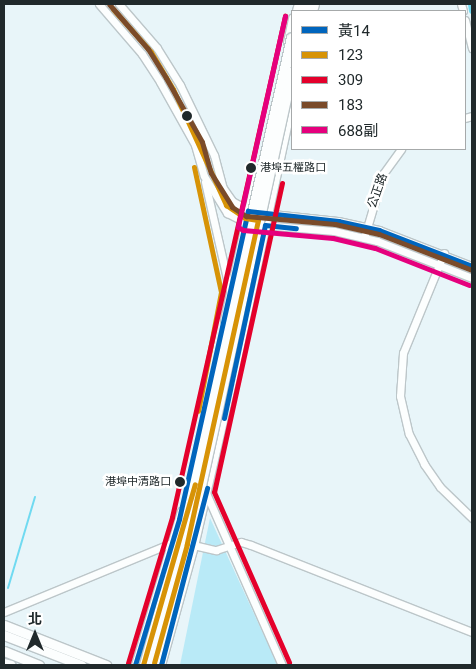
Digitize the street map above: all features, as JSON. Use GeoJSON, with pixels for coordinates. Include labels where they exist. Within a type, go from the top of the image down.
{"type":"FeatureCollection","features":[{"type":"Feature","properties":{"kind":"highway"},"geometry":{"type":"LineString","coordinates":[[145,665],[184,525],[291,43]]}},
{"type":"Feature","properties":{"kind":"highway"},"geometry":{"type":"LineString","coordinates":[[154,665],[190,536],[291,77]]}},
{"type":"Feature","properties":{"kind":"main road"},"geometry":{"type":"LineString","coordinates":[[4,625],[106,665]]}},
{"type":"Feature","properties":{"kind":"main road"},"geometry":{"type":"LineString","coordinates":[[4,635],[80,665]]}},
{"type":"Feature","properties":{"kind":"main road"},"geometry":{"type":"LineString","coordinates":[[4,651],[39,665]]}},
{"type":"Feature","properties":{"kind":"main road"},"geometry":{"type":"LineString","coordinates":[[4,663],[10,665]]}},
{"type":"Feature","properties":{"kind":"street"},"geometry":{"type":"LineString","coordinates":[[98,4],[142,54],[160,82],[194,145],[204,176],[229,292]]}},
{"type":"Feature","properties":{"kind":"street"},"geometry":{"type":"LineString","coordinates":[[119,4],[162,56],[214,155],[224,188],[232,201],[248,211],[366,228],[444,253],[472,266]]}},
{"type":"Feature","properties":{"kind":"street"},"geometry":{"type":"LineString","coordinates":[[135,665],[173,540],[208,400],[244,222],[291,22]]}},
{"type":"Feature","properties":{"kind":"street"},"geometry":{"type":"LineString","coordinates":[[466,24],[472,48]]}},
{"type":"Feature","properties":{"kind":"street"},"geometry":{"type":"LineString","coordinates":[[161,665],[194,546],[291,108]]}},
{"type":"Feature","properties":{"kind":"street","name":"公正路"},"geometry":{"type":"LineString","coordinates":[[364,238],[383,174],[400,150]]}},
{"type":"Feature","properties":{"kind":"street"},"geometry":{"type":"LineString","coordinates":[[204,176],[227,212],[244,222],[334,231],[364,238],[440,264],[472,278]]}},
{"type":"Feature","properties":{"kind":"street"},"geometry":{"type":"LineString","coordinates":[[444,253],[403,353],[400,396],[409,434],[424,464],[440,488],[472,518]]}},
{"type":"Feature","properties":{"kind":"street"},"geometry":{"type":"LineString","coordinates":[[206,493],[282,665]]}},
{"type":"Feature","properties":{"kind":"street"},"geometry":{"type":"LineString","coordinates":[[4,612],[173,540],[216,550],[229,548],[241,542],[472,632]]}},
{"type":"Feature","properties":{"kind":"shaded area"},"geometry":{"type":"Polygon","coordinates":[[[210,518],[267,642],[277,665],[180,665],[210,518]]]}},
{"type":"Feature","properties":{"kind":"waterway"},"geometry":{"type":"LineString","coordinates":[[471,4],[472,10]]}},
{"type":"Feature","properties":{"kind":"waterway"},"geometry":{"type":"LineString","coordinates":[[8,588],[35,497]]}},
{"type":"Feature","properties":{"kind":"transit line","name":"183"},"geometry":{"type":"LineString","coordinates":[[109,4],[148,49],[166,78],[202,142],[211,173],[232,207],[246,216],[335,224],[379,234],[472,270]]}},
{"type":"Feature","properties":{"kind":"transit line","name":"123"},"geometry":{"type":"LineString","coordinates":[[113,9],[151,52],[173,89],[226,205],[245,218],[258,220],[187,544],[154,663]]}},
{"type":"Feature","properties":{"kind":"transit line","name":"309"},"geometry":{"type":"LineString","coordinates":[[128,663],[172,517],[285,16]]}},
{"type":"Feature","properties":{"kind":"transit line","name":"688副"},"geometry":{"type":"LineString","coordinates":[[285,16],[238,227],[243,230],[333,238],[375,248],[469,285]]}},
{"type":"Feature","properties":{"kind":"transit line","name":"123"},"geometry":{"type":"LineString","coordinates":[[194,167],[221,292],[198,411]]}},
{"type":"Feature","properties":{"kind":"transit line","name":"309"},"geometry":{"type":"LineString","coordinates":[[282,183],[214,492],[289,662]]}},
{"type":"Feature","properties":{"kind":"transit line","name":"黃14"},"geometry":{"type":"LineString","coordinates":[[135,665],[179,519],[248,211],[338,221],[379,230],[472,266]]}},
{"type":"Feature","properties":{"kind":"transit line","name":"黃14"},"geometry":{"type":"LineString","coordinates":[[224,418],[265,225],[296,228]]}},
{"type":"Feature","properties":{"kind":"transit line","name":"123"},"geometry":{"type":"LineString","coordinates":[[143,665],[195,484]]}},
{"type":"Feature","properties":{"kind":"transit line","name":"黃14"},"geometry":{"type":"LineString","coordinates":[[161,665],[207,488]]}},
{"type":"Feature","properties":{"kind":"place","name":"港埠五權路口"},"geometry":{"type":"Point","coordinates":[251,168]}},
{"type":"Feature","properties":{"kind":"place","name":"港埠中清路口"},"geometry":{"type":"Point","coordinates":[180,482]}}]}
